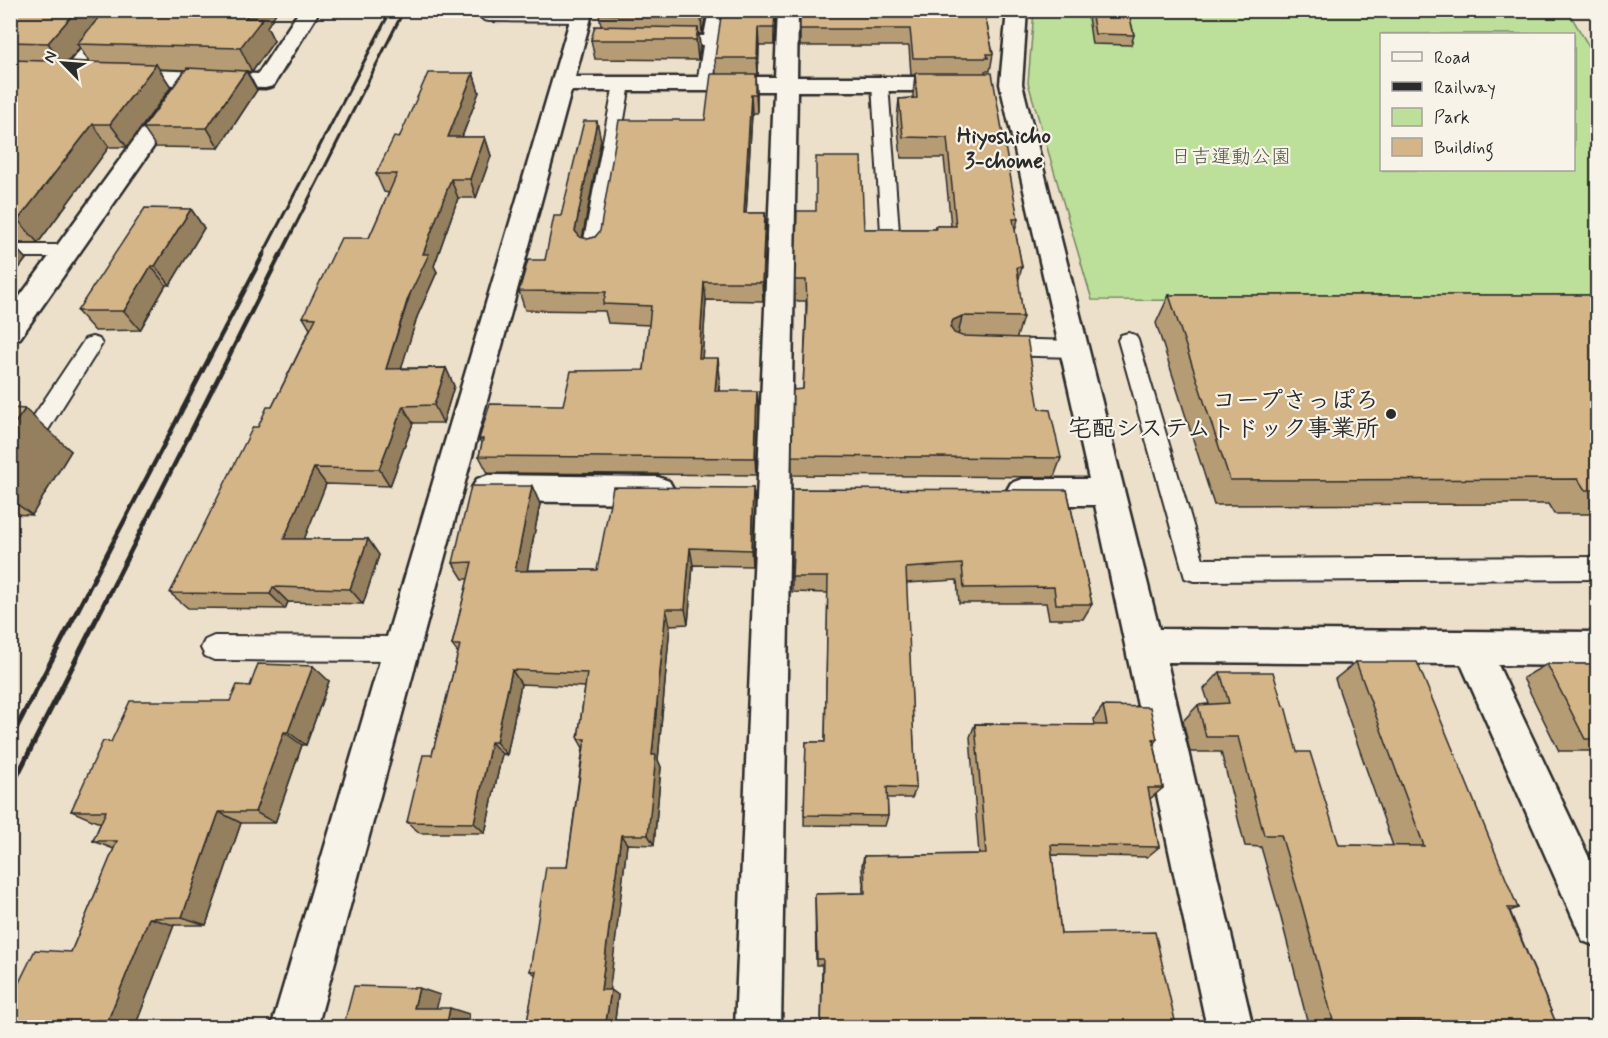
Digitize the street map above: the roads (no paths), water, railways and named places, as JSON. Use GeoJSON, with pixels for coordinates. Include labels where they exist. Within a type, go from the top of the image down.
{"type":"FeatureCollection","features":[{"type":"Feature","properties":{"kind":"street"},"geometry":{"type":"LineString","coordinates":[[126,10],[61,75],[265,81],[310,10]]}},
{"type":"Feature","properties":{"kind":"street"},"geometry":{"type":"LineString","coordinates":[[758,1028],[788,490],[788,10]]}},
{"type":"Feature","properties":{"kind":"street"},"geometry":{"type":"LineString","coordinates":[[1017,10],[991,84],[1075,349],[1145,645],[1230,1028]]}},
{"type":"Feature","properties":{"kind":"street"},"geometry":{"type":"LineString","coordinates":[[294,1028],[561,84],[581,26]]}},
{"type":"Feature","properties":{"kind":"street"},"geometry":{"type":"LineString","coordinates":[[10,331],[190,79]]}},
{"type":"Feature","properties":{"kind":"street"},"geometry":{"type":"LineString","coordinates":[[561,84],[991,84]]}},
{"type":"Feature","properties":{"kind":"street"},"geometry":{"type":"LineString","coordinates":[[447,488],[682,490]]}},
{"type":"Feature","properties":{"kind":"street"},"geometry":{"type":"LineString","coordinates":[[741,490],[788,490]]}},
{"type":"Feature","properties":{"kind":"street"},"geometry":{"type":"LineString","coordinates":[[988,491],[1107,492]]}},
{"type":"Feature","properties":{"kind":"street"},"geometry":{"type":"LineString","coordinates":[[1145,645],[1598,649]]}},
{"type":"Feature","properties":{"kind":"street"},"geometry":{"type":"LineString","coordinates":[[1472,648],[1598,926]]}},
{"type":"Feature","properties":{"kind":"lane"},"geometry":{"type":"LineString","coordinates":[[480,10],[489,17],[581,26]]}},
{"type":"Feature","properties":{"kind":"lane"},"geometry":{"type":"LineString","coordinates":[[705,84],[716,10]]}},
{"type":"Feature","properties":{"kind":"lane"},"geometry":{"type":"LineString","coordinates":[[655,39],[712,41]]}},
{"type":"Feature","properties":{"kind":"lane"},"geometry":{"type":"LineString","coordinates":[[592,250],[622,84]]}},
{"type":"Feature","properties":{"kind":"lane"},"geometry":{"type":"LineString","coordinates":[[879,84],[890,232]]}},
{"type":"Feature","properties":{"kind":"lane"},"geometry":{"type":"LineString","coordinates":[[10,251],[67,251]]}},
{"type":"Feature","properties":{"kind":"lane"},"geometry":{"type":"LineString","coordinates":[[1128,340],[1194,570],[1598,568]]}},
{"type":"Feature","properties":{"kind":"lane"},"geometry":{"type":"LineString","coordinates":[[10,432],[35,432],[92,344]]}},
{"type":"Feature","properties":{"kind":"lane"},"geometry":{"type":"LineString","coordinates":[[981,346],[1075,349]]}},
{"type":"Feature","properties":{"kind":"lane"},"geometry":{"type":"LineString","coordinates":[[214,648],[401,649]]}},
{"type":"Feature","properties":{"kind":"railway"},"geometry":{"type":"LineString","coordinates":[[262,256],[391,10]]}},
{"type":"Feature","properties":{"kind":"railway"},"geometry":{"type":"LineString","coordinates":[[280,256],[404,10]]}},
{"type":"Feature","properties":{"kind":"railway"},"geometry":{"type":"LineString","coordinates":[[86,594],[263,255]]}},
{"type":"Feature","properties":{"kind":"railway"},"geometry":{"type":"LineString","coordinates":[[109,594],[280,255]]}},
{"type":"Feature","properties":{"kind":"railway"},"geometry":{"type":"LineString","coordinates":[[10,740],[87,592]]}},
{"type":"Feature","properties":{"kind":"railway"},"geometry":{"type":"LineString","coordinates":[[10,790],[110,592]]}},
{"type":"Feature","properties":{"kind":"place","name":"コープさっぽろ 宅配システムトドック事業所"},"geometry":{"type":"Point","coordinates":[1391,414]}},
{"type":"Feature","properties":{"kind":"district","name":"Hiyoshicho 3-chome"},"geometry":{"type":"Point","coordinates":[1004,148]}},
{"type":"Feature","properties":{"kind":"park label","name":"日吉運動公園"},"geometry":{"type":"Point","coordinates":[1231,156]}}]}
